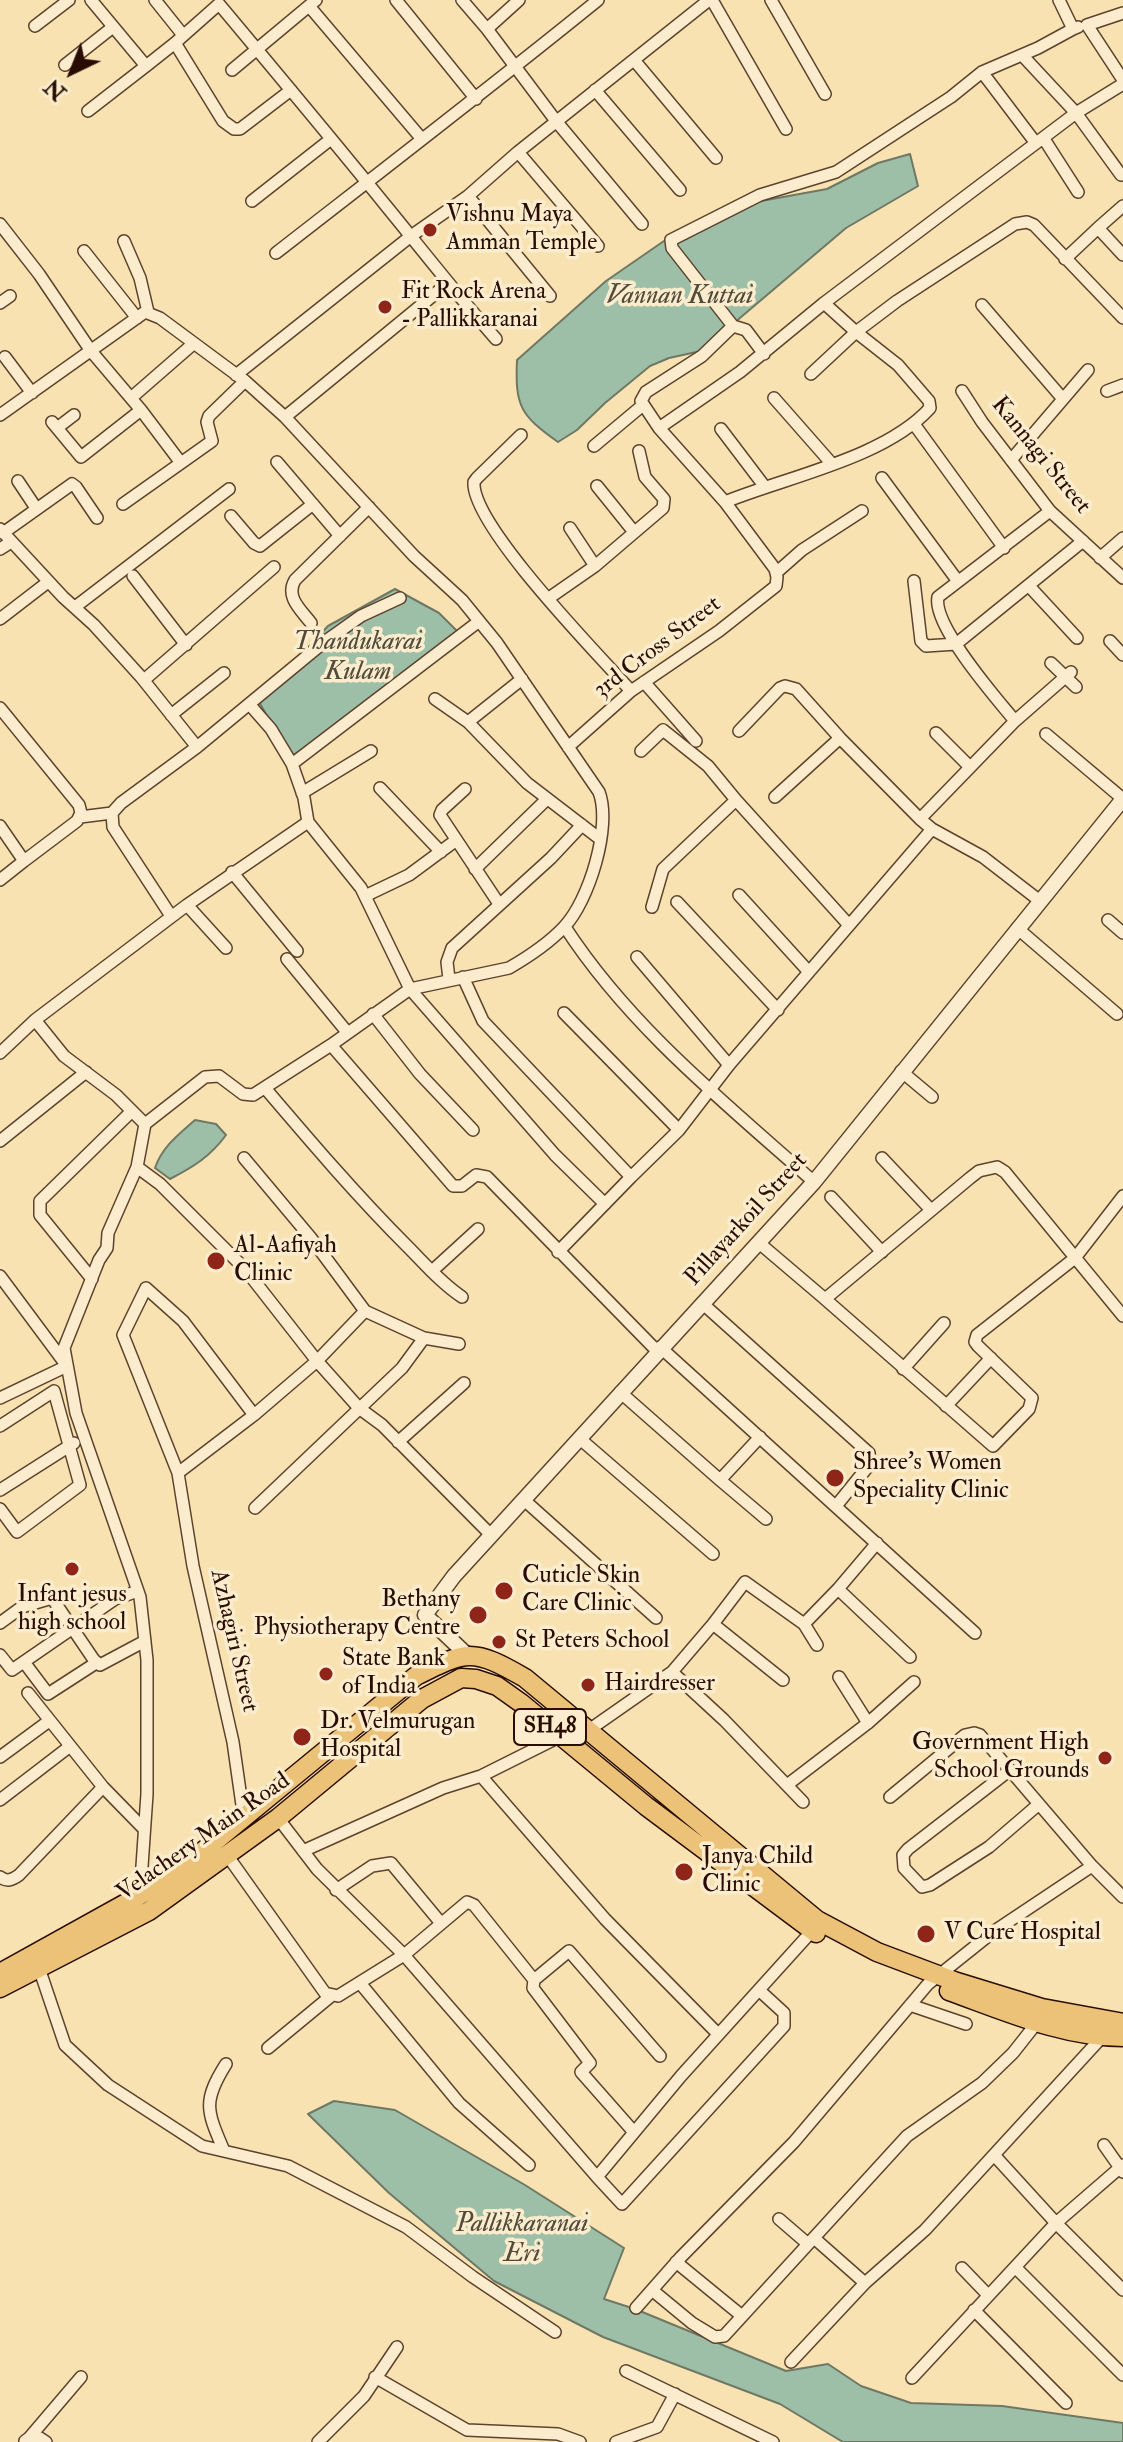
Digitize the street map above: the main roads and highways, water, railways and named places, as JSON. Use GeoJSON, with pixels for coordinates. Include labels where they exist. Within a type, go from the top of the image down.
{"type":"FeatureCollection","features":[{"type":"Feature","properties":{"kind":"main road","name":"Velachery Main Road"},"geometry":{"type":"LineString","coordinates":[[0,1973],[180,1870],[416,1676],[450,1658],[466,1654],[500,1664],[525,1678],[817,1920],[934,1979]]}},
{"type":"Feature","properties":{"kind":"main road","name":"Velachery Main Road"},"geometry":{"type":"LineString","coordinates":[[0,1988],[149,1911],[278,1818],[422,1699],[461,1678],[497,1686],[646,1806],[812,1931],[872,1963],[934,1979],[1102,2037],[1123,2037]]}},
{"type":"Feature","properties":{"kind":"main road","name":"Velachery Main Road"},"geometry":{"type":"LineString","coordinates":[[1040,2015],[1123,2023]]}},
{"type":"Feature","properties":{"kind":"water","name":"Vannan Kuttai"},"geometry":{"type":"Polygon","coordinates":[[[910,154],[918,186],[846,228],[701,351],[650,366],[577,430],[558,442],[535,424],[522,408],[517,388],[517,360],[606,281],[677,232],[728,207],[827,189],[878,163],[910,154]]]}},
{"type":"Feature","properties":{"kind":"water","name":"Thandukarai Kulam"},"geometry":{"type":"Polygon","coordinates":[[[395,589],[439,613],[458,632],[449,646],[291,757],[259,702],[328,626],[395,589]]]}},
{"type":"Feature","properties":{"kind":"water"},"geometry":{"type":"Polygon","coordinates":[[[195,1120],[216,1124],[226,1135],[201,1161],[170,1179],[155,1168],[158,1160],[172,1141],[195,1120]]]}},
{"type":"Feature","properties":{"kind":"water","name":"Pallikkaranai Eri"},"geometry":{"type":"Polygon","coordinates":[[[334,2101],[395,2110],[525,2185],[624,2248],[604,2299],[786,2371],[828,2364],[861,2386],[911,2403],[1002,2406],[1123,2423],[1123,2442],[843,2442],[780,2404],[603,2337],[494,2281],[389,2193],[308,2114],[334,2101]]]}},
{"type":"Feature","properties":{"kind":"place","name":"Vishnu Maya Amman Temple"},"geometry":{"type":"Point","coordinates":[430,230]}},
{"type":"Feature","properties":{"kind":"place","name":"Fit Rock Arena - Pallikkaranai"},"geometry":{"type":"Point","coordinates":[385,307]}},
{"type":"Feature","properties":{"kind":"place","name":"Al-Aafiyah Clinic"},"geometry":{"type":"Point","coordinates":[216,1261]}},
{"type":"Feature","properties":{"kind":"place","name":"Shree's Women Speciality Clinic"},"geometry":{"type":"Point","coordinates":[835,1478]}},
{"type":"Feature","properties":{"kind":"place","name":"Infant jesus high school"},"geometry":{"type":"Point","coordinates":[72,1569]}},
{"type":"Feature","properties":{"kind":"place","name":"Cuticle Skin Care Clinic"},"geometry":{"type":"Point","coordinates":[504,1591]}},
{"type":"Feature","properties":{"kind":"place","name":"Bethany Physiotherapy Centre"},"geometry":{"type":"Point","coordinates":[478,1615]}},
{"type":"Feature","properties":{"kind":"place","name":"St Peters School"},"geometry":{"type":"Point","coordinates":[499,1642]}},
{"type":"Feature","properties":{"kind":"place","name":"State Bank of India"},"geometry":{"type":"Point","coordinates":[326,1674]}},
{"type":"Feature","properties":{"kind":"place","name":"Hairdresser"},"geometry":{"type":"Point","coordinates":[588,1685]}},
{"type":"Feature","properties":{"kind":"place","name":"Dr. Velmurugan Hospital"},"geometry":{"type":"Point","coordinates":[302,1737]}},
{"type":"Feature","properties":{"kind":"place","name":"Government High School Grounds"},"geometry":{"type":"Point","coordinates":[1105,1758]}},
{"type":"Feature","properties":{"kind":"place","name":"Janya Child Clinic"},"geometry":{"type":"Point","coordinates":[684,1872]}},
{"type":"Feature","properties":{"kind":"place","name":"V Cure Hospital"},"geometry":{"type":"Point","coordinates":[926,1934]}}]}
